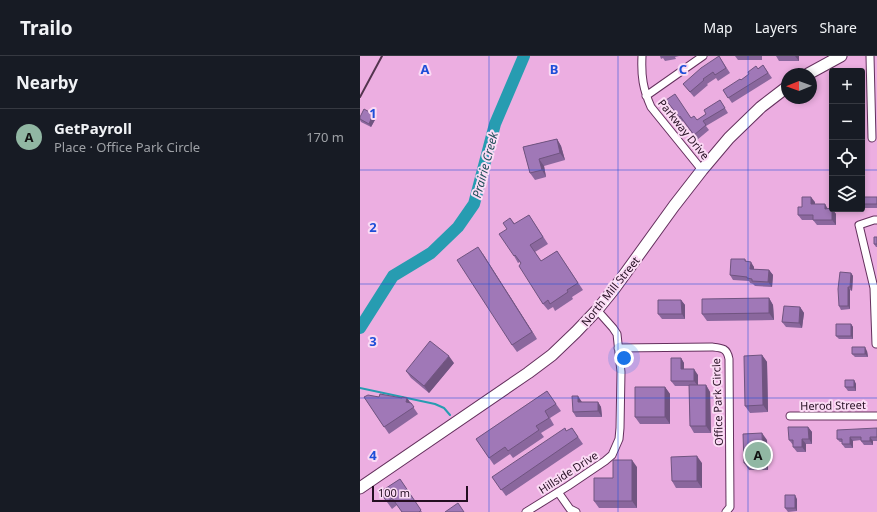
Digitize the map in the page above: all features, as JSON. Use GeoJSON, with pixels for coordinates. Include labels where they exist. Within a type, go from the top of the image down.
{"type":"FeatureCollection","features":[{"type":"Feature","properties":{"kind":"main road"},"geometry":{"type":"LineString","coordinates":[[817,69],[842,56]]}},
{"type":"Feature","properties":{"kind":"main road","name":"North Mill Street"},"geometry":{"type":"LineString","coordinates":[[360,488],[552,355],[597,310],[702,170],[729,138],[761,107],[781,92]]}},
{"type":"Feature","properties":{"kind":"street","name":"Parkway Drive"},"geometry":{"type":"LineString","coordinates":[[642,56],[642,79],[646,96],[651,107],[702,170]]}},
{"type":"Feature","properties":{"kind":"street"},"geometry":{"type":"LineString","coordinates":[[646,96],[703,56]]}},
{"type":"Feature","properties":{"kind":"street"},"geometry":{"type":"LineString","coordinates":[[870,56],[872,138]]}},
{"type":"Feature","properties":{"kind":"street"},"geometry":{"type":"LineString","coordinates":[[876,344],[874,288],[859,226],[877,220]]}},
{"type":"Feature","properties":{"kind":"street","name":"Hillside Drive"},"geometry":{"type":"LineString","coordinates":[[526,512],[609,458],[612,455],[619,438],[620,372],[616,334],[613,328],[597,310]]}},
{"type":"Feature","properties":{"kind":"street","name":"Office Park Circle"},"geometry":{"type":"LineString","coordinates":[[618,348],[712,347],[723,348],[728,354],[730,507],[726,512]]}},
{"type":"Feature","properties":{"kind":"street","name":"Herod Street"},"geometry":{"type":"LineString","coordinates":[[790,416],[877,416]]}},
{"type":"Feature","properties":{"kind":"street"},"geometry":{"type":"LineString","coordinates":[[558,492],[570,509],[576,512]]}},
{"type":"Feature","properties":{"kind":"building"},"geometry":{"type":"Polygon","coordinates":[[[719,56],[726,68],[715,75],[713,72],[703,79],[704,80],[690,92],[683,84],[701,68],[719,56]]]}},
{"type":"Feature","properties":{"kind":"building"},"geometry":{"type":"Polygon","coordinates":[[[763,65],[768,73],[728,98],[723,90],[740,79],[741,80],[756,66],[758,69],[763,65]]]}},
{"type":"Feature","properties":{"kind":"building"},"geometry":{"type":"Polygon","coordinates":[[[675,94],[691,118],[694,116],[697,120],[706,114],[704,110],[720,100],[725,108],[703,121],[706,125],[694,135],[666,100],[675,94]]]}},
{"type":"Feature","properties":{"kind":"building"},"geometry":{"type":"Polygon","coordinates":[[[364,109],[373,114],[369,124],[360,119],[364,109]]]}},
{"type":"Feature","properties":{"kind":"building"},"geometry":{"type":"Polygon","coordinates":[[[557,139],[560,153],[539,159],[542,170],[530,173],[523,147],[557,139]]]}},
{"type":"Feature","properties":{"kind":"building"},"geometry":{"type":"Polygon","coordinates":[[[802,197],[811,197],[811,204],[825,204],[825,209],[829,208],[829,212],[832,212],[832,220],[813,220],[813,215],[798,215],[798,207],[802,207],[802,197]]]}},
{"type":"Feature","properties":{"kind":"building"},"geometry":{"type":"Polygon","coordinates":[[[865,197],[877,197],[877,204],[865,204],[865,197]]]}},
{"type":"Feature","properties":{"kind":"building"},"geometry":{"type":"Polygon","coordinates":[[[529,215],[543,237],[530,245],[541,261],[557,251],[578,283],[550,304],[548,300],[543,304],[519,266],[521,263],[515,255],[514,256],[499,234],[507,229],[503,223],[510,218],[514,224],[529,215]]]}},
{"type":"Feature","properties":{"kind":"building"},"geometry":{"type":"Polygon","coordinates":[[[874,237],[877,237],[877,244],[874,244],[874,237]]]}},
{"type":"Feature","properties":{"kind":"building"},"geometry":{"type":"Polygon","coordinates":[[[478,247],[532,332],[512,345],[457,260],[478,247]]]}},
{"type":"Feature","properties":{"kind":"building"},"geometry":{"type":"Polygon","coordinates":[[[731,259],[745,259],[745,261],[751,262],[750,269],[769,270],[768,282],[752,281],[752,279],[747,277],[730,275],[731,259]]]}},
{"type":"Feature","properties":{"kind":"building"},"geometry":{"type":"Polygon","coordinates":[[[840,272],[851,273],[850,287],[848,287],[848,306],[839,306],[838,289],[840,272]]]}},
{"type":"Feature","properties":{"kind":"building"},"geometry":{"type":"Polygon","coordinates":[[[769,298],[769,313],[702,314],[702,299],[769,298]]]}},
{"type":"Feature","properties":{"kind":"building"},"geometry":{"type":"Polygon","coordinates":[[[658,300],[681,300],[682,314],[658,314],[658,300]]]}},
{"type":"Feature","properties":{"kind":"building"},"geometry":{"type":"Polygon","coordinates":[[[784,306],[800,307],[799,323],[782,322],[784,306]]]}},
{"type":"Feature","properties":{"kind":"building"},"geometry":{"type":"Polygon","coordinates":[[[836,324],[851,324],[851,336],[836,336],[836,324]]]}},
{"type":"Feature","properties":{"kind":"building"},"geometry":{"type":"Polygon","coordinates":[[[430,341],[449,356],[424,386],[406,371],[430,341]]]}},
{"type":"Feature","properties":{"kind":"building"},"geometry":{"type":"Polygon","coordinates":[[[852,347],[865,347],[865,354],[852,354],[852,347]]]}},
{"type":"Feature","properties":{"kind":"building"},"geometry":{"type":"Polygon","coordinates":[[[762,355],[763,405],[745,406],[744,356],[762,355]]]}},
{"type":"Feature","properties":{"kind":"building"},"geometry":{"type":"Polygon","coordinates":[[[671,358],[681,358],[681,369],[694,369],[694,381],[671,381],[671,358]]]}},
{"type":"Feature","properties":{"kind":"building"},"geometry":{"type":"Polygon","coordinates":[[[845,380],[854,380],[854,387],[845,387],[845,380]]]}},
{"type":"Feature","properties":{"kind":"building"},"geometry":{"type":"Polygon","coordinates":[[[689,385],[706,385],[706,426],[690,426],[689,385]]]}},
{"type":"Feature","properties":{"kind":"building"},"geometry":{"type":"Polygon","coordinates":[[[635,387],[665,387],[665,417],[635,417],[635,387]]]}},
{"type":"Feature","properties":{"kind":"building"},"geometry":{"type":"Polygon","coordinates":[[[547,391],[556,404],[545,411],[549,418],[536,426],[539,430],[508,451],[505,447],[489,458],[476,439],[547,391]]]}},
{"type":"Feature","properties":{"kind":"building"},"geometry":{"type":"Polygon","coordinates":[[[380,394],[407,398],[406,402],[411,403],[414,407],[384,427],[364,397],[368,395],[379,397],[380,394]]]}},
{"type":"Feature","properties":{"kind":"building"},"geometry":{"type":"Polygon","coordinates":[[[572,396],[578,396],[578,402],[598,402],[598,411],[573,412],[572,396]]]}},
{"type":"Feature","properties":{"kind":"building"},"geometry":{"type":"Polygon","coordinates":[[[788,427],[808,427],[809,439],[802,439],[802,447],[793,447],[793,440],[789,440],[788,427]]]}},
{"type":"Feature","properties":{"kind":"building"},"geometry":{"type":"Polygon","coordinates":[[[565,428],[566,431],[572,428],[578,437],[501,490],[492,477],[565,428]]]}},
{"type":"Feature","properties":{"kind":"building"},"geometry":{"type":"Polygon","coordinates":[[[877,428],[877,437],[870,437],[870,441],[861,441],[861,437],[850,437],[850,444],[842,444],[842,439],[837,439],[837,430],[877,428]]]}},
{"type":"Feature","properties":{"kind":"building"},"geometry":{"type":"Polygon","coordinates":[[[762,433],[763,463],[744,463],[743,434],[762,433]]]}},
{"type":"Feature","properties":{"kind":"building"},"geometry":{"type":"Polygon","coordinates":[[[697,456],[697,481],[672,481],[671,457],[697,456]]]}},
{"type":"Feature","properties":{"kind":"building"},"geometry":{"type":"Polygon","coordinates":[[[613,460],[632,460],[632,501],[594,501],[594,478],[613,478],[613,460]]]}},
{"type":"Feature","properties":{"kind":"building"},"geometry":{"type":"Polygon","coordinates":[[[400,479],[421,510],[419,512],[402,512],[392,498],[387,502],[380,492],[400,479]]]}},
{"type":"Feature","properties":{"kind":"building"},"geometry":{"type":"Polygon","coordinates":[[[785,495],[795,495],[795,508],[785,508],[785,495]]]}},
{"type":"Feature","properties":{"kind":"building"},"geometry":{"type":"Polygon","coordinates":[[[458,503],[464,512],[445,512],[458,503]]]}},
{"type":"Feature","properties":{"kind":"waterway","name":"Prairie Creek"},"geometry":{"type":"LineString","coordinates":[[360,328],[393,276],[431,253],[458,227],[474,204],[495,124],[524,56]]}},
{"type":"Feature","properties":{"kind":"waterway"},"geometry":{"type":"LineString","coordinates":[[360,388],[435,404],[444,408],[450,415]]}},
{"type":"Feature","properties":{"kind":"railway"},"geometry":{"type":"LineString","coordinates":[[360,97],[382,56]]}},
{"type":"Feature","properties":{"kind":"place","name":"GetPayroll"},"geometry":{"type":"Point","coordinates":[758,455]}}]}
